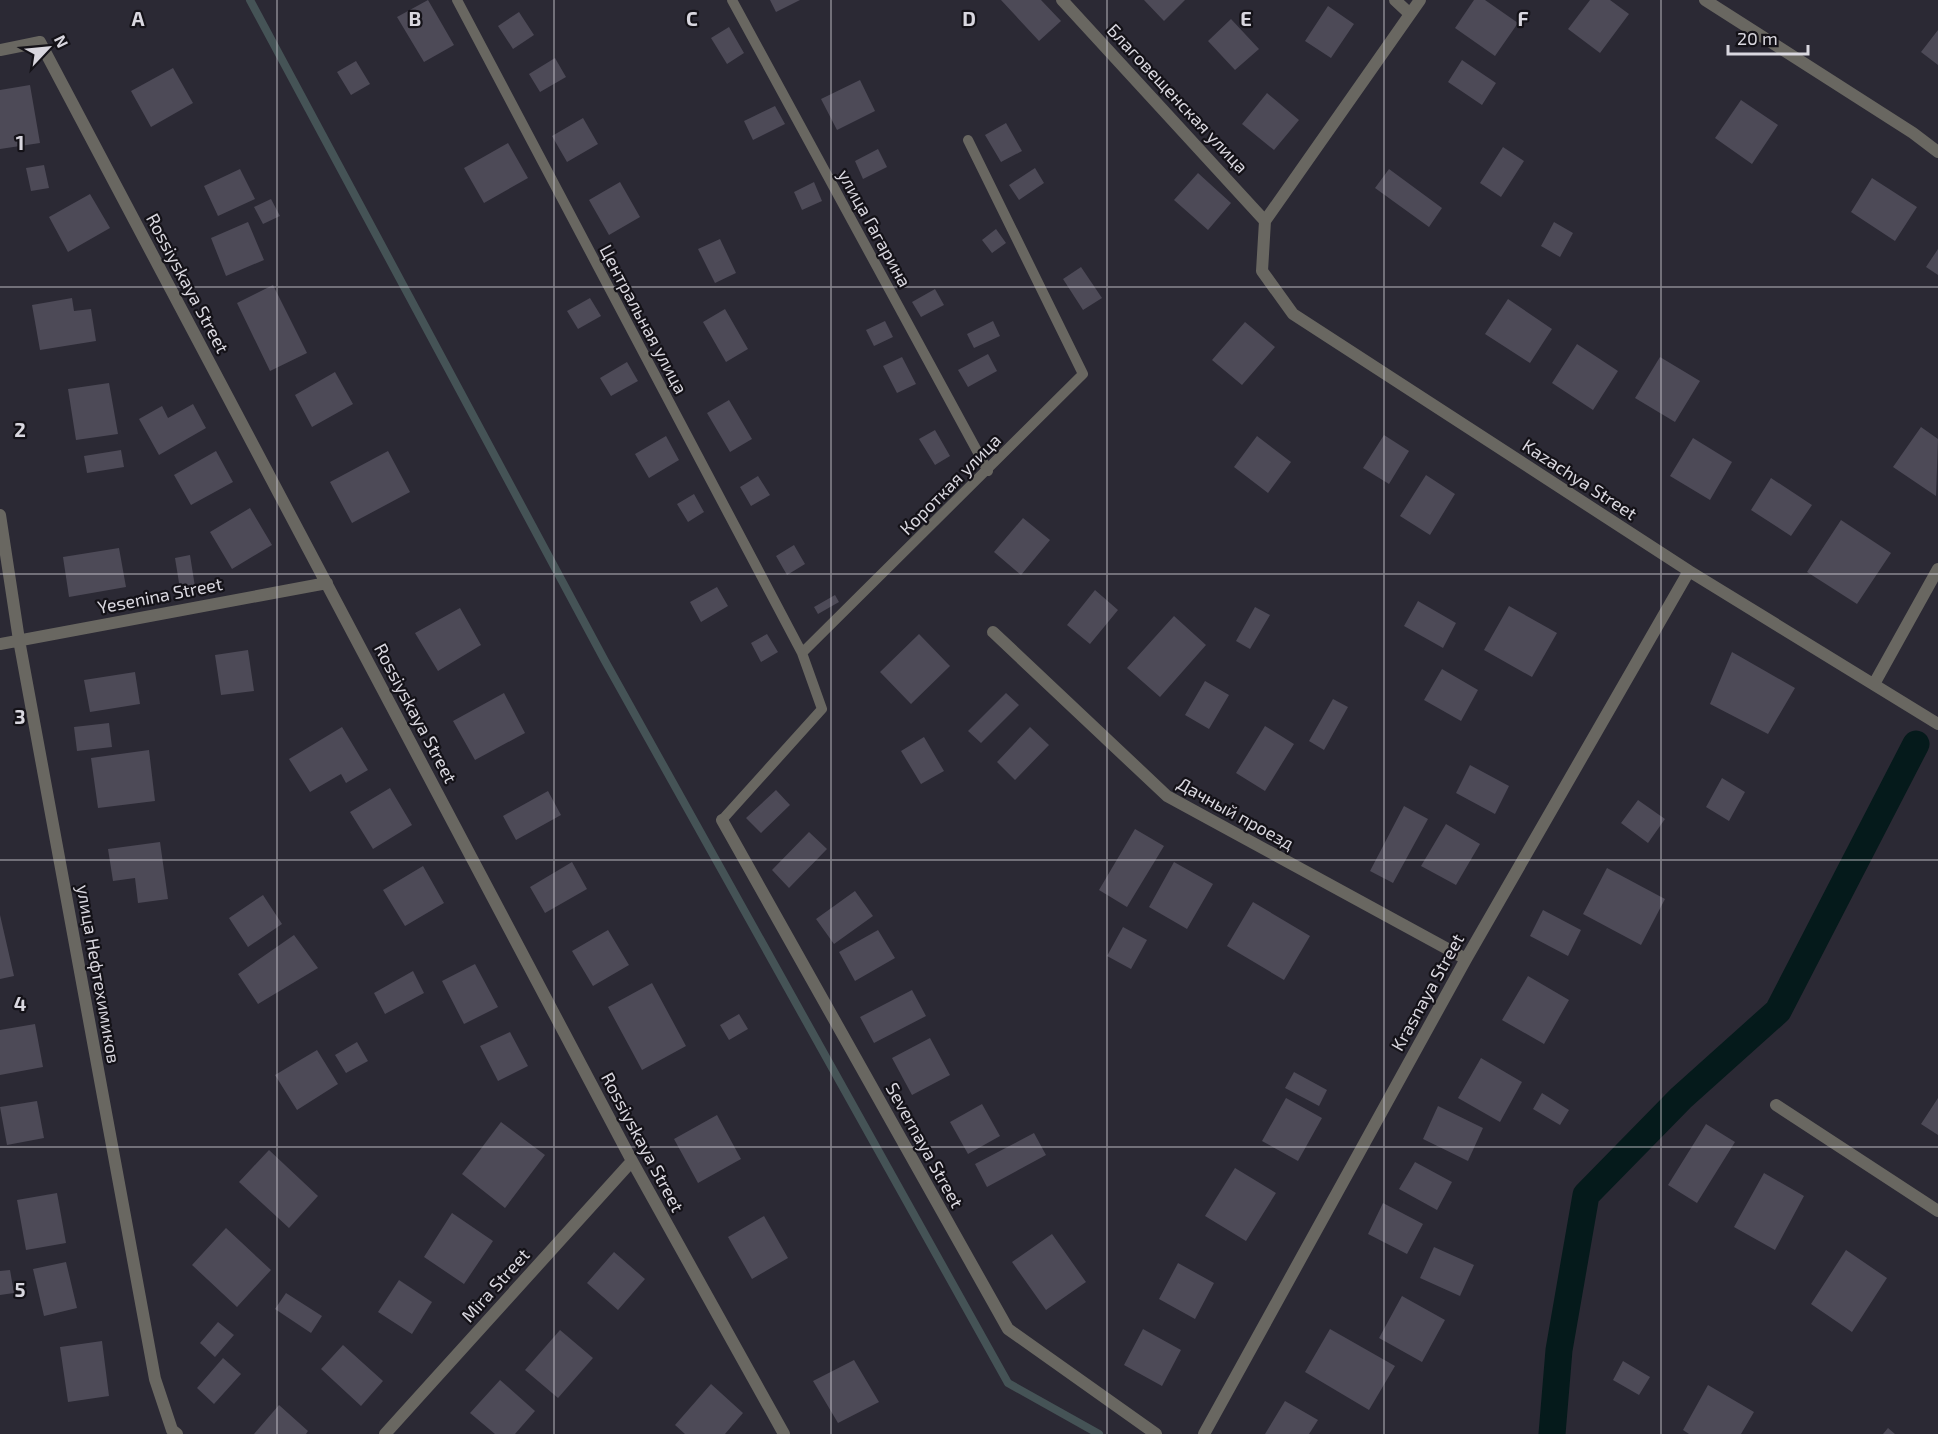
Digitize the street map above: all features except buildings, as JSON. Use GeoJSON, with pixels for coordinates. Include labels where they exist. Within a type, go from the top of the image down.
{"type":"FeatureCollection","features":[{"type":"Feature","properties":{"kind":"street","name":"Благовещенская улица"},"geometry":{"type":"LineString","coordinates":[[1062,0],[1265,221]]}},
{"type":"Feature","properties":{"kind":"street"},"geometry":{"type":"LineString","coordinates":[[1395,0],[1410,14]]}},
{"type":"Feature","properties":{"kind":"street"},"geometry":{"type":"LineString","coordinates":[[1265,221],[1420,0]]}},
{"type":"Feature","properties":{"kind":"street"},"geometry":{"type":"LineString","coordinates":[[1705,0],[1913,133],[1938,152]]}},
{"type":"Feature","properties":{"kind":"street","name":"Rossiyskaya Street"},"geometry":{"type":"LineString","coordinates":[[0,50],[40,42],[632,1161],[784,1434]]}},
{"type":"Feature","properties":{"kind":"street","name":"Kazachya Street"},"geometry":{"type":"LineString","coordinates":[[1265,221],[1262,271],[1293,314],[1689,571],[1938,724]]}},
{"type":"Feature","properties":{"kind":"street","name":"улица Нефтехимиков"},"geometry":{"type":"LineString","coordinates":[[0,515],[19,640],[154,1379],[172,1430],[177,1434]]}},
{"type":"Feature","properties":{"kind":"street"},"geometry":{"type":"LineString","coordinates":[[1874,684],[1938,568]]}},
{"type":"Feature","properties":{"kind":"street","name":"Krasnaya Street"},"geometry":{"type":"LineString","coordinates":[[1204,1434],[1466,959],[1689,571]]}},
{"type":"Feature","properties":{"kind":"street","name":"Yesenina Street"},"geometry":{"type":"LineString","coordinates":[[0,644],[327,583]]}},
{"type":"Feature","properties":{"kind":"street","name":"Дачный проезд"},"geometry":{"type":"LineString","coordinates":[[993,632],[1167,796],[1466,959]]}},
{"type":"Feature","properties":{"kind":"street","name":"Severnaya Street"},"geometry":{"type":"LineString","coordinates":[[722,820],[1008,1329],[1156,1434]]}},
{"type":"Feature","properties":{"kind":"street"},"geometry":{"type":"LineString","coordinates":[[1776,1106],[1938,1211]]}},
{"type":"Feature","properties":{"kind":"street","name":"Mira Street"},"geometry":{"type":"LineString","coordinates":[[385,1434],[632,1161]]}},
{"type":"Feature","properties":{"kind":"lane","name":"Центральная улица"},"geometry":{"type":"LineString","coordinates":[[457,0],[802,652]]}},
{"type":"Feature","properties":{"kind":"lane","name":"улица Гагарина"},"geometry":{"type":"LineString","coordinates":[[732,0],[988,471]]}},
{"type":"Feature","properties":{"kind":"lane","name":"Короткая улица"},"geometry":{"type":"LineString","coordinates":[[802,652],[988,471],[1083,374],[968,140]]}},
{"type":"Feature","properties":{"kind":"lane"},"geometry":{"type":"LineString","coordinates":[[722,820],[822,709],[802,652]]}},
{"type":"Feature","properties":{"kind":"waterway"},"geometry":{"type":"LineString","coordinates":[[250,0],[605,661],[1008,1383],[1099,1434]]}},
{"type":"Feature","properties":{"kind":"waterway"},"geometry":{"type":"LineString","coordinates":[[1552,1434],[1559,1350],[1586,1195],[1681,1098],[1778,1011],[1916,744]]}}]}
